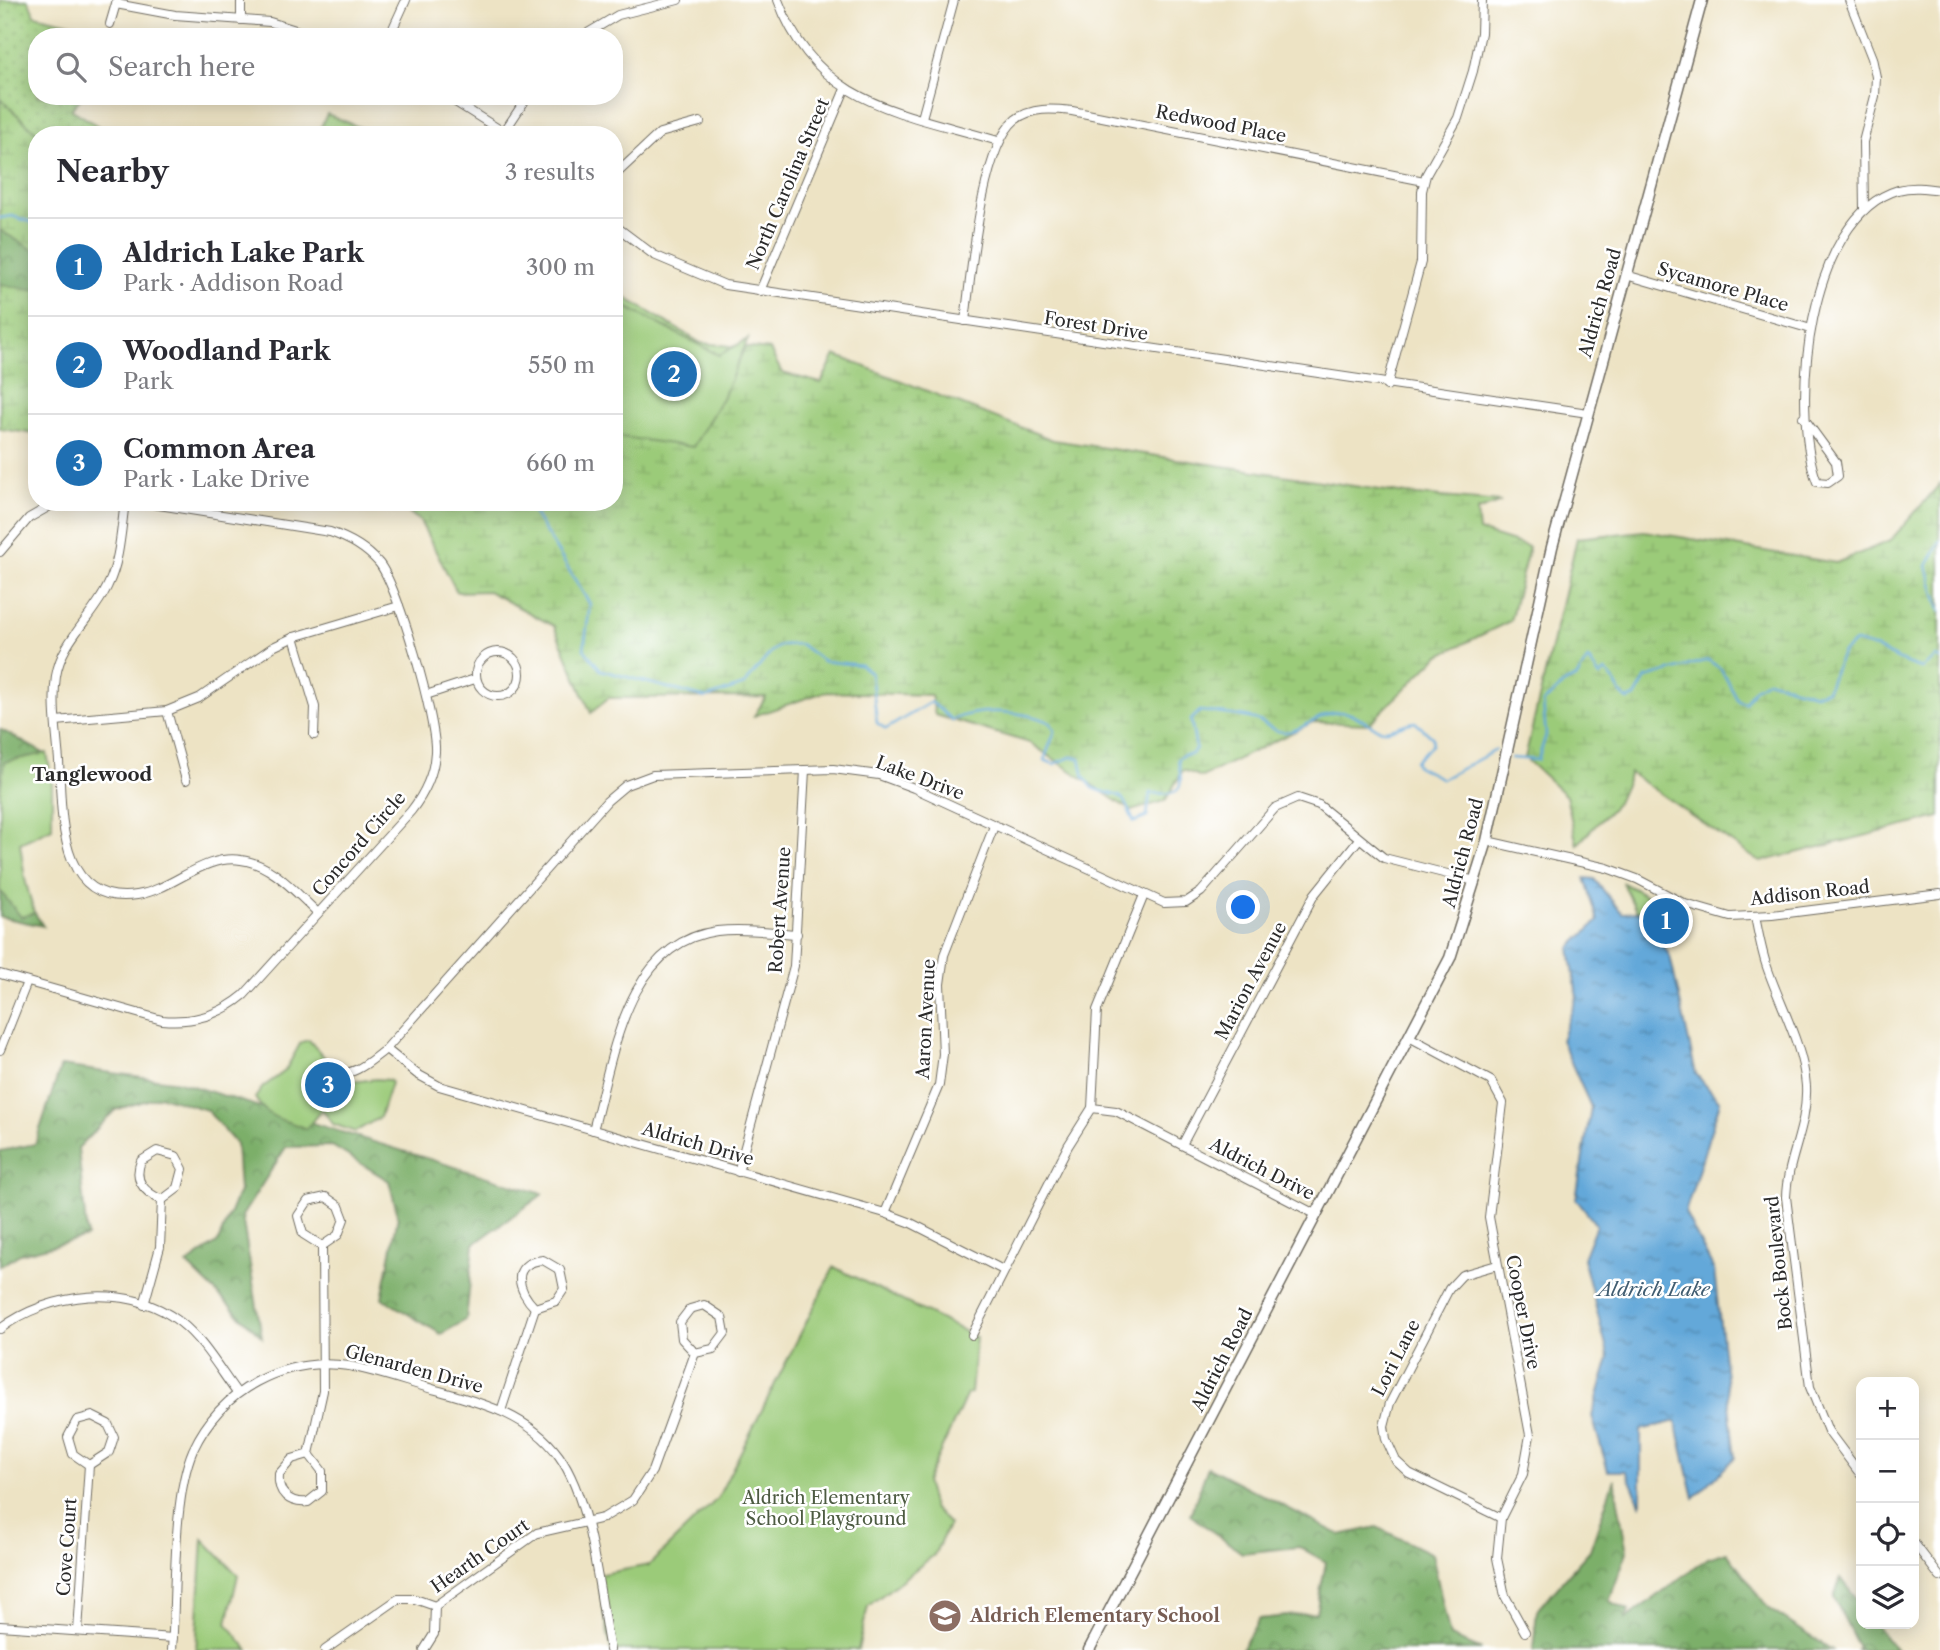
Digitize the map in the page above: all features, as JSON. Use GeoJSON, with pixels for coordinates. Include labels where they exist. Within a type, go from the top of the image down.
{"type":"FeatureCollection","features":[{"type":"Feature","properties":{"kind":"main road","name":"Aldrich Road"},"geometry":{"type":"LineString","coordinates":[[1089,1650],[1411,1038],[1450,958],[1486,841],[1539,597],[1703,0]]}},
{"type":"Feature","properties":{"kind":"street"},"geometry":{"type":"LineString","coordinates":[[241,0],[241,20]]}},
{"type":"Feature","properties":{"kind":"street"},"geometry":{"type":"LineString","coordinates":[[393,28],[407,0]]}},
{"type":"Feature","properties":{"kind":"street"},"geometry":{"type":"LineString","coordinates":[[597,28],[618,16],[655,2],[678,0]]}},
{"type":"Feature","properties":{"kind":"street"},"geometry":{"type":"LineString","coordinates":[[778,0],[792,35],[812,61],[845,89],[869,101],[998,141]]}},
{"type":"Feature","properties":{"kind":"street"},"geometry":{"type":"LineString","coordinates":[[922,118],[954,0]]}},
{"type":"Feature","properties":{"kind":"street"},"geometry":{"type":"LineString","coordinates":[[1387,386],[1421,262],[1424,181],[1458,118],[1473,71],[1481,33],[1482,0]]}},
{"type":"Feature","properties":{"kind":"street"},"geometry":{"type":"LineString","coordinates":[[1849,0],[1872,58],[1876,77],[1875,96],[1863,142],[1864,210]]}},
{"type":"Feature","properties":{"kind":"street"},"geometry":{"type":"LineString","coordinates":[[110,24],[117,2],[175,15],[270,22],[289,28]]}},
{"type":"Feature","properties":{"kind":"street","name":"North Carolina Street"},"geometry":{"type":"LineString","coordinates":[[760,291],[845,89]]}},
{"type":"Feature","properties":{"kind":"street"},"geometry":{"type":"LineString","coordinates":[[461,105],[495,126]]}},
{"type":"Feature","properties":{"kind":"street"},"geometry":{"type":"LineString","coordinates":[[510,126],[523,105]]}},
{"type":"Feature","properties":{"kind":"street","name":"Redwood Place"},"geometry":{"type":"LineString","coordinates":[[965,321],[992,155],[998,141],[1016,119],[1031,111],[1060,110],[1424,181]]}},
{"type":"Feature","properties":{"kind":"street"},"geometry":{"type":"LineString","coordinates":[[623,168],[660,133],[700,122]]}},
{"type":"Feature","properties":{"kind":"street"},"geometry":{"type":"LineString","coordinates":[[1803,417],[1836,462],[1838,476],[1828,483],[1818,482],[1812,468],[1803,417],[1804,376],[1811,329],[1837,246],[1864,210],[1900,189],[1917,187],[1940,190]]}},
{"type":"Feature","properties":{"kind":"street","name":"Forest Drive"},"geometry":{"type":"LineString","coordinates":[[623,232],[676,267],[725,285],[1387,386],[1588,413]]}},
{"type":"Feature","properties":{"kind":"street","name":"Sycamore Place"},"geometry":{"type":"LineString","coordinates":[[1626,275],[1811,329]]}},
{"type":"Feature","properties":{"kind":"street"},"geometry":{"type":"LineString","coordinates":[[0,552],[29,518],[41,511]]}},
{"type":"Feature","properties":{"kind":"street"},"geometry":{"type":"LineString","coordinates":[[123,511],[112,576],[61,658],[55,686],[65,843],[75,867],[95,887],[121,895],[139,895],[216,861],[240,859],[270,870],[318,913]]}},
{"type":"Feature","properties":{"kind":"street","name":"Concord Circle"},"geometry":{"type":"LineString","coordinates":[[0,974],[154,1018],[196,1019],[228,1007],[244,995],[423,794],[433,769],[435,751],[426,695],[399,606],[379,564],[362,548],[339,535],[194,511]]}},
{"type":"Feature","properties":{"kind":"street"},"geometry":{"type":"LineString","coordinates":[[56,721],[167,710],[199,698],[274,647],[294,638],[399,606]]}},
{"type":"Feature","properties":{"kind":"street"},"geometry":{"type":"LineString","coordinates":[[294,638],[315,707],[314,735]]}},
{"type":"Feature","properties":{"kind":"street"},"geometry":{"type":"LineString","coordinates":[[491,653],[509,654],[519,666],[519,681],[505,694],[490,694],[475,679],[479,664],[491,653]]}},
{"type":"Feature","properties":{"kind":"street"},"geometry":{"type":"LineString","coordinates":[[426,695],[475,679]]}},
{"type":"Feature","properties":{"kind":"street"},"geometry":{"type":"LineString","coordinates":[[167,710],[186,780]]}},
{"type":"Feature","properties":{"kind":"street","name":"Robert Avenue"},"geometry":{"type":"LineString","coordinates":[[738,1172],[789,995],[797,934],[805,770]]}},
{"type":"Feature","properties":{"kind":"street","name":"Lake Drive"},"geometry":{"type":"LineString","coordinates":[[333,1072],[341,1074],[358,1069],[386,1049],[598,811],[626,785],[638,779],[662,774],[845,770],[879,775],[1164,904],[1192,899],[1206,888],[1275,808],[1288,800],[1303,798],[1315,802],[1359,839],[1394,863],[1475,881]]}},
{"type":"Feature","properties":{"kind":"street","name":"Aaron Avenue"},"geometry":{"type":"LineString","coordinates":[[885,1213],[939,1085],[943,1054],[940,984],[944,956],[994,826]]}},
{"type":"Feature","properties":{"kind":"street","name":"Marion Avenue"},"geometry":{"type":"LineString","coordinates":[[1182,1145],[1314,895],[1359,839]]}},
{"type":"Feature","properties":{"kind":"street","name":"Addison Road"},"geometry":{"type":"LineString","coordinates":[[1486,841],[1606,868],[1702,911],[1730,917],[1940,894]]}},
{"type":"Feature","properties":{"kind":"street"},"geometry":{"type":"LineString","coordinates":[[972,1335],[1068,1146],[1091,1108],[1097,1010],[1144,895]]}},
{"type":"Feature","properties":{"kind":"street","name":"Bock Boulevard"},"geometry":{"type":"LineString","coordinates":[[1755,916],[1765,962],[1800,1053],[1806,1082],[1804,1123],[1786,1187],[1805,1364],[1820,1414],[1835,1442],[1856,1469]]}},
{"type":"Feature","properties":{"kind":"street"},"geometry":{"type":"LineString","coordinates":[[593,1130],[629,1004],[639,983],[656,962],[690,939],[715,932],[797,934]]}},
{"type":"Feature","properties":{"kind":"street"},"geometry":{"type":"LineString","coordinates":[[0,1050],[27,982]]}},
{"type":"Feature","properties":{"kind":"street","name":"Cooper Drive"},"geometry":{"type":"LineString","coordinates":[[1411,1038],[1491,1081],[1502,1096],[1504,1110],[1489,1208],[1497,1265],[1530,1435],[1523,1474],[1501,1518],[1499,1577],[1512,1611],[1525,1632]]}},
{"type":"Feature","properties":{"kind":"street","name":"Aldrich Drive"},"geometry":{"type":"LineString","coordinates":[[386,1049],[417,1074],[439,1086],[885,1213],[909,1222],[1003,1270]]}},
{"type":"Feature","properties":{"kind":"street","name":"Aldrich Drive"},"geometry":{"type":"LineString","coordinates":[[1091,1108],[1116,1111],[1317,1215]]}},
{"type":"Feature","properties":{"kind":"street"},"geometry":{"type":"LineString","coordinates":[[157,1151],[176,1156],[183,1169],[178,1188],[162,1200],[145,1191],[138,1177],[141,1161],[157,1151]]}},
{"type":"Feature","properties":{"kind":"street"},"geometry":{"type":"LineString","coordinates":[[320,1197],[334,1201],[344,1219],[338,1235],[322,1245],[303,1234],[298,1224],[303,1205],[320,1197]]}},
{"type":"Feature","properties":{"kind":"street"},"geometry":{"type":"LineString","coordinates":[[144,1305],[160,1247],[162,1200]]}},
{"type":"Feature","properties":{"kind":"street"},"geometry":{"type":"LineString","coordinates":[[309,1454],[322,1404],[322,1245]]}},
{"type":"Feature","properties":{"kind":"street"},"geometry":{"type":"LineString","coordinates":[[532,1262],[550,1262],[564,1276],[564,1289],[556,1301],[535,1308],[520,1290],[520,1276],[532,1262]]}},
{"type":"Feature","properties":{"kind":"street","name":"Lori Lane"},"geometry":{"type":"LineString","coordinates":[[1497,1265],[1462,1275],[1449,1289],[1390,1403],[1384,1426],[1390,1450],[1404,1469],[1501,1518]]}},
{"type":"Feature","properties":{"kind":"street"},"geometry":{"type":"LineString","coordinates":[[0,1329],[33,1309],[68,1298],[104,1297],[144,1305],[172,1317],[188,1329],[237,1393]]}},
{"type":"Feature","properties":{"kind":"street"},"geometry":{"type":"LineString","coordinates":[[711,1307],[724,1321],[724,1337],[713,1349],[695,1353],[682,1339],[680,1322],[690,1309],[711,1307]]}},
{"type":"Feature","properties":{"kind":"street"},"geometry":{"type":"LineString","coordinates":[[501,1410],[535,1308]]}},
{"type":"Feature","properties":{"kind":"street","name":"Hearth Court"},"geometry":{"type":"LineString","coordinates":[[435,1606],[524,1541],[546,1530],[585,1524],[621,1510],[639,1494],[648,1480],[695,1353]]}},
{"type":"Feature","properties":{"kind":"street","name":"Glenarden Drive"},"geometry":{"type":"LineString","coordinates":[[172,1650],[182,1500],[187,1471],[205,1429],[237,1393],[273,1373],[298,1366],[323,1364],[360,1368],[501,1410],[539,1434],[558,1455],[574,1482],[610,1650]]}},
{"type":"Feature","properties":{"kind":"street"},"geometry":{"type":"LineString","coordinates":[[92,1416],[108,1424],[114,1437],[109,1452],[89,1465],[73,1454],[68,1437],[77,1420],[92,1416]]}},
{"type":"Feature","properties":{"kind":"street"},"geometry":{"type":"LineString","coordinates":[[309,1454],[322,1471],[321,1491],[308,1502],[291,1501],[282,1492],[279,1474],[285,1464],[309,1454]]}},
{"type":"Feature","properties":{"kind":"street","name":"Cove Court"},"geometry":{"type":"LineString","coordinates":[[78,1631],[89,1465]]}},
{"type":"Feature","properties":{"kind":"street"},"geometry":{"type":"LineString","coordinates":[[1919,1549],[1940,1576]]}},
{"type":"Feature","properties":{"kind":"street","name":"Hearth Court"},"geometry":{"type":"LineString","coordinates":[[326,1650],[398,1599],[415,1599],[435,1606]]}},
{"type":"Feature","properties":{"kind":"street","name":"Hearth Court"},"geometry":{"type":"LineString","coordinates":[[425,1650],[434,1634],[435,1606]]}},
{"type":"Feature","properties":{"kind":"street"},"geometry":{"type":"LineString","coordinates":[[0,1626],[173,1638]]}},
{"type":"Feature","properties":{"kind":"green space"},"geometry":{"type":"Polygon","coordinates":[[[0,0],[28,0],[35,15],[89,28],[28,28],[28,105],[75,105],[71,109],[98,126],[29,126],[0,99],[0,0]]]}},
{"type":"Feature","properties":{"kind":"green space"},"geometry":{"type":"Polygon","coordinates":[[[0,99],[29,126],[28,247],[0,230],[0,99]]]}},
{"type":"Feature","properties":{"kind":"green space"},"geometry":{"type":"Polygon","coordinates":[[[327,114],[356,126],[321,126],[327,114]]]}},
{"type":"Feature","properties":{"kind":"green space"},"geometry":{"type":"Polygon","coordinates":[[[0,230],[28,247],[28,289],[0,285],[0,230]]]}},
{"type":"Feature","properties":{"kind":"green space"},"geometry":{"type":"Polygon","coordinates":[[[0,285],[28,289],[28,433],[0,429],[0,285]]]}},
{"type":"Feature","properties":{"kind":"green space"},"geometry":{"type":"Polygon","coordinates":[[[623,296],[701,343],[770,350],[782,373],[821,383],[835,355],[1053,440],[1406,494],[1501,502],[1477,511],[1479,531],[1529,547],[1510,621],[1438,656],[1369,724],[1313,722],[1202,777],[1183,770],[1165,801],[1131,811],[1030,743],[935,715],[931,695],[824,692],[754,716],[766,697],[608,698],[591,713],[554,626],[488,591],[457,592],[420,521],[407,511],[623,511],[623,296]]]}},
{"type":"Feature","properties":{"kind":"green space"},"geometry":{"type":"Polygon","coordinates":[[[623,306],[719,355],[748,339],[725,393],[693,447],[623,437],[623,306]]]}},
{"type":"Feature","properties":{"kind":"green space"},"geometry":{"type":"Polygon","coordinates":[[[1940,484],[1940,817],[1760,862],[1630,773],[1617,803],[1577,845],[1566,796],[1525,758],[1577,538],[1644,531],[1836,563],[1890,541],[1940,484]]]}},
{"type":"Feature","properties":{"kind":"green space"},"geometry":{"type":"Polygon","coordinates":[[[0,729],[45,754],[5,846],[28,902],[43,926],[0,917],[0,729]]]}},
{"type":"Feature","properties":{"kind":"green space"},"geometry":{"type":"Polygon","coordinates":[[[47,753],[52,781],[52,828],[20,843],[25,879],[34,913],[21,917],[0,891],[0,792],[4,762],[47,753]]]}},
{"type":"Feature","properties":{"kind":"green space"},"geometry":{"type":"Polygon","coordinates":[[[1623,883],[1686,917],[1665,947],[1641,912],[1636,911],[1623,883]]]}},
{"type":"Feature","properties":{"kind":"green space"},"geometry":{"type":"Polygon","coordinates":[[[309,1040],[332,1066],[335,1084],[389,1080],[391,1083],[380,1117],[355,1132],[333,1124],[322,1109],[306,1129],[272,1115],[261,1106],[255,1098],[263,1087],[285,1071],[301,1042],[309,1040]]]}},
{"type":"Feature","properties":{"kind":"green space"},"geometry":{"type":"Polygon","coordinates":[[[61,1066],[179,1082],[543,1194],[474,1244],[466,1320],[441,1334],[382,1298],[398,1216],[389,1181],[332,1146],[286,1147],[242,1216],[262,1337],[187,1264],[218,1242],[239,1191],[236,1144],[207,1110],[161,1096],[115,1110],[78,1148],[87,1237],[20,1254],[0,1266],[0,1151],[35,1144],[61,1066]]]}},
{"type":"Feature","properties":{"kind":"green space","name":"Aldrich Elementary School Playground"},"geometry":{"type":"Polygon","coordinates":[[[834,1267],[976,1337],[971,1393],[967,1394],[926,1482],[933,1508],[949,1524],[934,1555],[868,1606],[858,1650],[611,1650],[597,1575],[649,1565],[717,1499],[834,1267]]]}},
{"type":"Feature","properties":{"kind":"green space"},"geometry":{"type":"Polygon","coordinates":[[[1208,1467],[1340,1535],[1377,1527],[1432,1554],[1450,1637],[1482,1650],[1241,1650],[1259,1619],[1316,1613],[1326,1562],[1299,1547],[1242,1553],[1190,1515],[1208,1467]]]}},
{"type":"Feature","properties":{"kind":"green space"},"geometry":{"type":"Polygon","coordinates":[[[1614,1479],[1627,1552],[1609,1601],[1629,1610],[1624,1620],[1708,1558],[1727,1552],[1769,1609],[1832,1650],[1533,1650],[1537,1610],[1590,1550],[1614,1479]]]}},
{"type":"Feature","properties":{"kind":"green space"},"geometry":{"type":"Polygon","coordinates":[[[203,1539],[238,1575],[227,1623],[248,1650],[196,1650],[203,1539]]]}},
{"type":"Feature","properties":{"kind":"green space"},"geometry":{"type":"Polygon","coordinates":[[[1840,1578],[1856,1599],[1856,1629],[1879,1629],[1896,1650],[1857,1650],[1859,1648],[1834,1598],[1840,1578]]]}},
{"type":"Feature","properties":{"kind":"water","name":"Aldrich Lake"},"geometry":{"type":"Polygon","coordinates":[[[1585,878],[1594,879],[1622,913],[1641,912],[1670,956],[1696,1074],[1720,1102],[1685,1213],[1714,1270],[1735,1458],[1694,1498],[1676,1421],[1641,1430],[1641,1506],[1626,1471],[1608,1471],[1592,1416],[1609,1358],[1583,1258],[1596,1225],[1576,1199],[1591,1107],[1561,1040],[1577,997],[1570,948],[1598,921],[1585,878]]]}},
{"type":"Feature","properties":{"kind":"waterway"},"geometry":{"type":"LineString","coordinates":[[0,218],[12,216],[28,221]]}},
{"type":"Feature","properties":{"kind":"waterway"},"geometry":{"type":"LineString","coordinates":[[533,511],[590,604],[584,649],[601,670],[706,698],[744,685],[772,651],[781,645],[800,644],[823,661],[861,665],[871,673],[877,723],[886,729],[931,702],[952,720],[975,713],[1001,712],[1027,715],[1050,722],[1055,731],[1044,760],[1054,764],[1071,757],[1080,758],[1084,777],[1093,788],[1122,798],[1134,822],[1147,817],[1150,793],[1169,793],[1179,788],[1181,777],[1178,759],[1192,754],[1196,748],[1191,720],[1200,711],[1254,719],[1284,732],[1340,712],[1351,714],[1383,730],[1415,722],[1433,738],[1432,745],[1415,761],[1417,766],[1442,779],[1496,750]]}},
{"type":"Feature","properties":{"kind":"waterway"},"geometry":{"type":"LineString","coordinates":[[1940,541],[1927,566],[1940,611]]}},
{"type":"Feature","properties":{"kind":"waterway"},"geometry":{"type":"LineString","coordinates":[[1511,758],[1538,760],[1546,735],[1543,703],[1566,682],[1577,677],[1588,659],[1600,677],[1605,671],[1609,674],[1621,694],[1628,700],[1635,697],[1646,678],[1708,660],[1721,669],[1738,701],[1745,703],[1755,688],[1768,680],[1815,694],[1827,690],[1842,653],[1855,642],[1922,668],[1936,657],[1940,659]]}},
{"type":"Feature","properties":{"kind":"place","name":"Woodland Park"},"geometry":{"type":"Point","coordinates":[674,374]}},
{"type":"Feature","properties":{"kind":"place","name":"Aldrich Lake Park"},"geometry":{"type":"Point","coordinates":[1666,921]}},
{"type":"Feature","properties":{"kind":"place","name":"Common Area"},"geometry":{"type":"Point","coordinates":[328,1085]}},
{"type":"Feature","properties":{"kind":"place","name":"Aldrich Elementary School"},"geometry":{"type":"Point","coordinates":[945,1616]}},
{"type":"Feature","properties":{"kind":"district","name":"Tanglewood"},"geometry":{"type":"Point","coordinates":[92,774]}}]}
